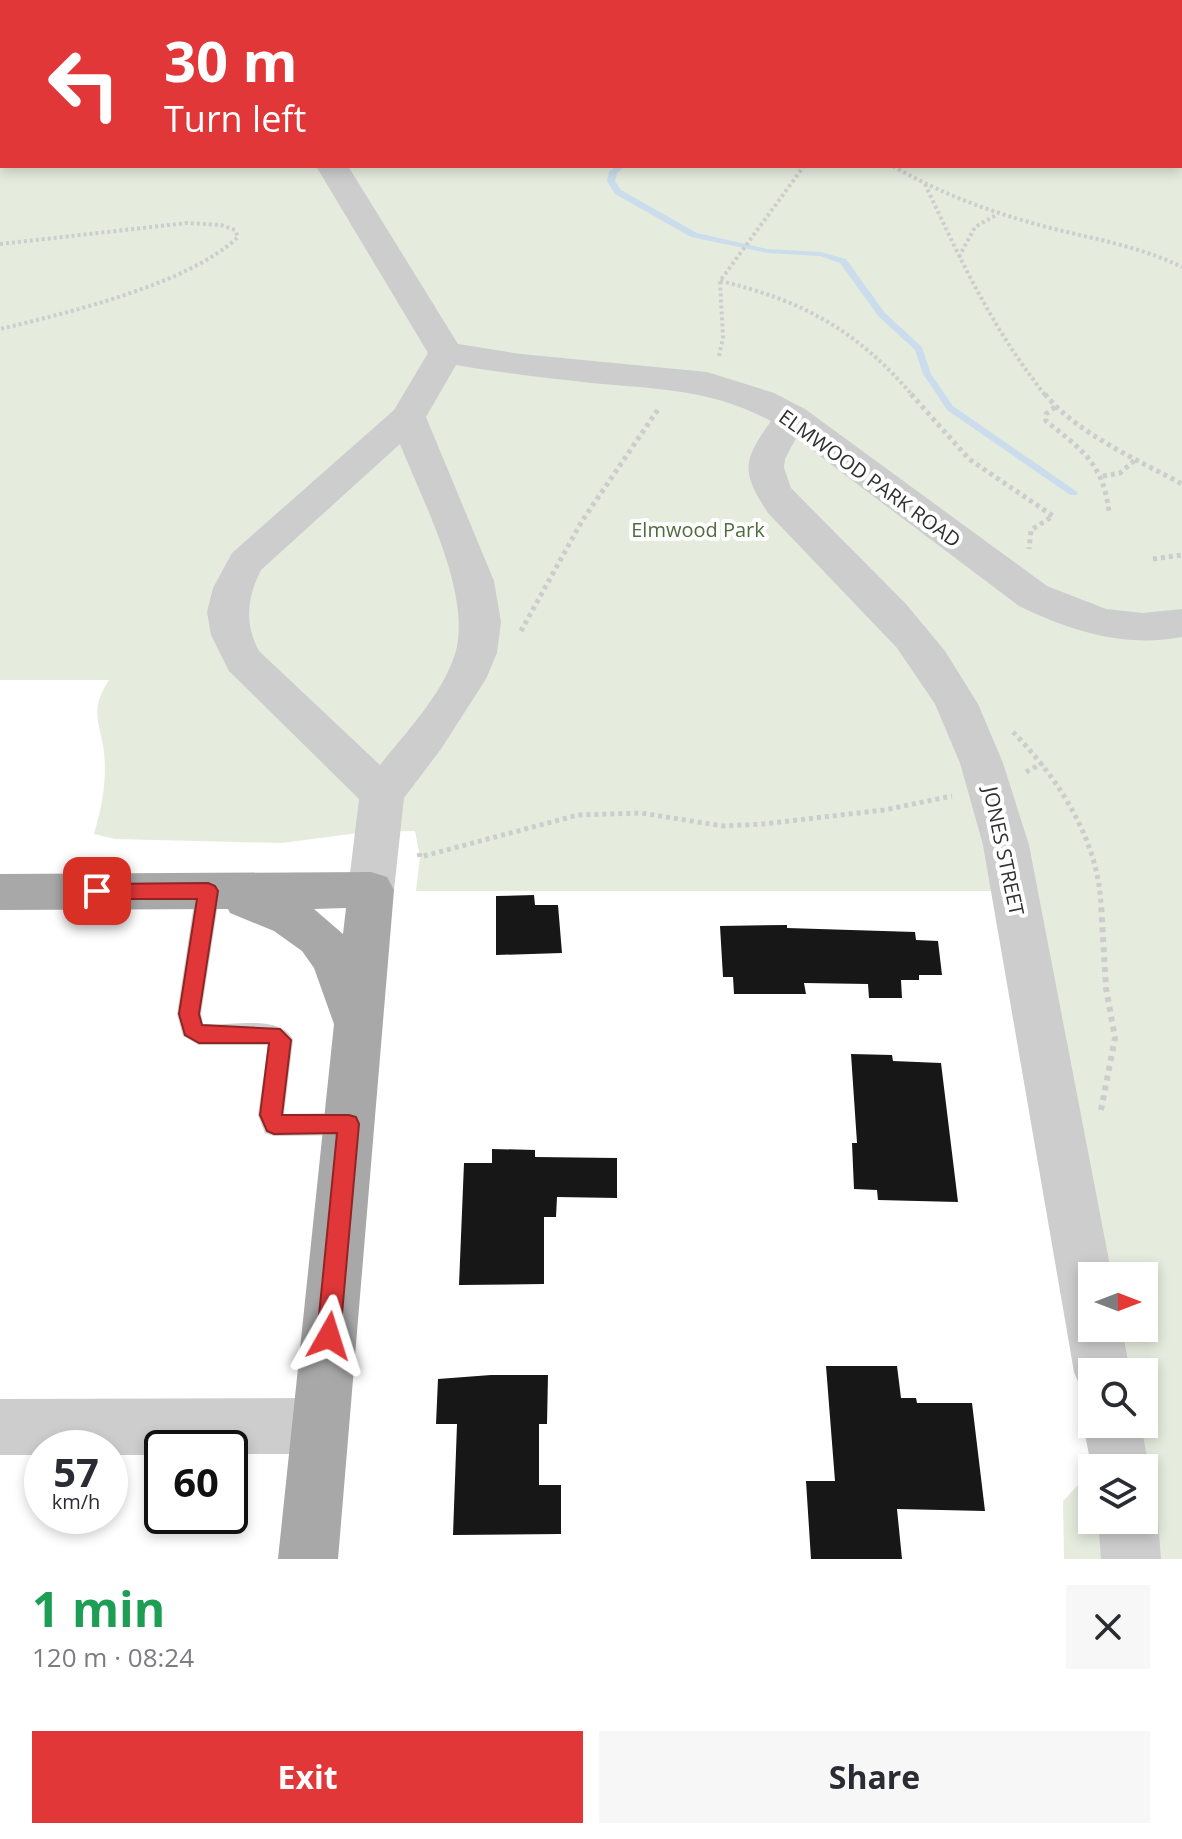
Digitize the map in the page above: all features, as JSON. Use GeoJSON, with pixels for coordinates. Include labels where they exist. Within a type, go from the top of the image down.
{"type":"FeatureCollection","features":[{"type":"Feature","properties":{"kind":"main road"},"geometry":{"type":"LineString","coordinates":[[0,892],[371,890],[308,1559]]}},
{"type":"Feature","properties":{"kind":"main road"},"geometry":{"type":"LineString","coordinates":[[215,891],[289,915],[316,934],[339,966],[358,1029]]}},
{"type":"Feature","properties":{"kind":"street"},"geometry":{"type":"LineString","coordinates":[[333,168],[446,353],[408,417],[252,555],[233,584],[226,618],[234,646],[244,661],[382,794]]}},
{"type":"Feature","properties":{"kind":"street","name":"ELMWOOD PARK ROAD"},"geometry":{"type":"LineString","coordinates":[[446,353],[521,365],[707,383],[761,401],[792,417],[1033,596],[1069,614],[1099,623],[1146,629],[1182,623]]}},
{"type":"Feature","properties":{"kind":"street"},"geometry":{"type":"LineString","coordinates":[[371,890],[382,794],[426,738],[465,679],[476,653],[481,622],[474,581],[408,417]]}},
{"type":"Feature","properties":{"kind":"street","name":"JONES STREET"},"geometry":{"type":"LineString","coordinates":[[792,417],[765,461],[764,475],[769,486],[782,504],[887,613],[939,674],[960,710],[990,787],[1006,845],[1082,1262]]}},
{"type":"Feature","properties":{"kind":"street"},"geometry":{"type":"LineString","coordinates":[[0,1427],[320,1426]]}},
{"type":"Feature","properties":{"kind":"street"},"geometry":{"type":"LineString","coordinates":[[1129,1534],[1131,1559]]}},
{"type":"Feature","properties":{"kind":"lane"},"geometry":{"type":"LineString","coordinates":[[215,891],[189,1014],[192,1029],[199,1035],[273,1035],[281,1040],[271,1115],[274,1125],[349,1124]]}},
{"type":"Feature","properties":{"kind":"path"},"geometry":{"type":"LineString","coordinates":[[722,333],[717,295],[720,281],[803,168]]}},
{"type":"Feature","properties":{"kind":"path"},"geometry":{"type":"LineString","coordinates":[[897,168],[925,184],[998,214],[1092,235],[1182,265]]}},
{"type":"Feature","properties":{"kind":"path"},"geometry":{"type":"LineString","coordinates":[[925,184],[978,296],[1020,364],[1055,407],[1135,460],[1173,476],[1182,484]]}},
{"type":"Feature","properties":{"kind":"path"},"geometry":{"type":"LineString","coordinates":[[959,258],[975,227],[998,214]]}},
{"type":"Feature","properties":{"kind":"path"},"geometry":{"type":"LineString","coordinates":[[0,244],[187,223],[221,225],[235,230],[238,237],[235,243],[213,255],[135,289],[0,329]]}},
{"type":"Feature","properties":{"kind":"path"},"geometry":{"type":"LineString","coordinates":[[720,281],[765,290],[800,303],[834,322],[867,349],[895,376],[960,451],[1000,484],[1053,516],[1031,530],[1028,542],[1030,557]]}},
{"type":"Feature","properties":{"kind":"path"},"geometry":{"type":"LineString","coordinates":[[519,633],[582,521],[664,400]]}},
{"type":"Feature","properties":{"kind":"path"},"geometry":{"type":"LineString","coordinates":[[1055,407],[1046,414],[1046,421],[1088,454],[1103,476],[1109,513]]}},
{"type":"Feature","properties":{"kind":"path"},"geometry":{"type":"LineString","coordinates":[[1103,476],[1120,473],[1135,460]]}},
{"type":"Feature","properties":{"kind":"path"},"geometry":{"type":"LineString","coordinates":[[1153,559],[1182,555]]}},
{"type":"Feature","properties":{"kind":"path"},"geometry":{"type":"LineString","coordinates":[[418,844],[420,857],[578,815],[641,813],[723,826],[884,810],[990,787],[1043,763],[1077,820],[1091,851],[1101,897],[1106,988],[1115,1038],[1101,1115]]}},
{"type":"Feature","properties":{"kind":"green space","name":"Elmwood Park"},"geometry":{"type":"Polygon","coordinates":[[[0,168],[1182,168],[1182,1559],[1064,1559],[1063,1501],[1078,1485],[1078,1534],[1158,1534],[1158,1454],[1140,1454],[1135,1438],[1158,1438],[1158,1358],[1123,1358],[1121,1342],[1158,1342],[1158,1262],[1105,1262],[1037,891],[416,891],[420,857],[415,831],[366,832],[282,843],[115,839],[94,834],[105,773],[98,708],[109,680],[0,680],[0,168]]]}},
{"type":"Feature","properties":{"kind":"building"},"geometry":{"type":"Polygon","coordinates":[[[534,895],[535,905],[558,905],[562,953],[496,955],[496,896],[534,895]]]}},
{"type":"Feature","properties":{"kind":"building"},"geometry":{"type":"Polygon","coordinates":[[[787,925],[787,928],[915,932],[916,940],[938,941],[942,975],[919,975],[919,980],[901,980],[902,998],[869,998],[868,984],[804,983],[806,994],[734,994],[733,977],[723,977],[720,926],[787,925]]]}},
{"type":"Feature","properties":{"kind":"building"},"geometry":{"type":"Polygon","coordinates":[[[851,1054],[892,1055],[893,1061],[941,1063],[958,1202],[878,1200],[877,1190],[854,1189],[852,1143],[857,1143],[851,1054]]]}},
{"type":"Feature","properties":{"kind":"building"},"geometry":{"type":"Polygon","coordinates":[[[492,1149],[535,1150],[535,1157],[617,1158],[617,1198],[557,1197],[556,1217],[544,1217],[544,1284],[459,1285],[464,1163],[492,1163],[492,1149]]]}},
{"type":"Feature","properties":{"kind":"building"},"geometry":{"type":"Polygon","coordinates":[[[826,1366],[897,1366],[901,1398],[916,1398],[917,1403],[972,1403],[985,1511],[897,1509],[902,1559],[811,1559],[806,1481],[835,1481],[826,1366]]]}},
{"type":"Feature","properties":{"kind":"building"},"geometry":{"type":"Polygon","coordinates":[[[548,1375],[547,1424],[539,1424],[539,1485],[561,1485],[561,1534],[453,1535],[457,1424],[436,1424],[438,1379],[548,1375]]]}},
{"type":"Feature","properties":{"kind":"waterway"},"geometry":{"type":"LineString","coordinates":[[618,168],[613,172],[611,181],[618,192],[694,235],[767,251],[821,254],[843,261],[882,315],[919,349],[927,374],[950,408],[1073,493]]}},
{"type":"Feature","properties":{"kind":"route"},"geometry":{"type":"LineString","coordinates":[[97,891],[208,891],[189,1014],[192,1029],[199,1035],[273,1035],[281,1040],[271,1115],[274,1125],[349,1124],[329,1336]]}}]}
